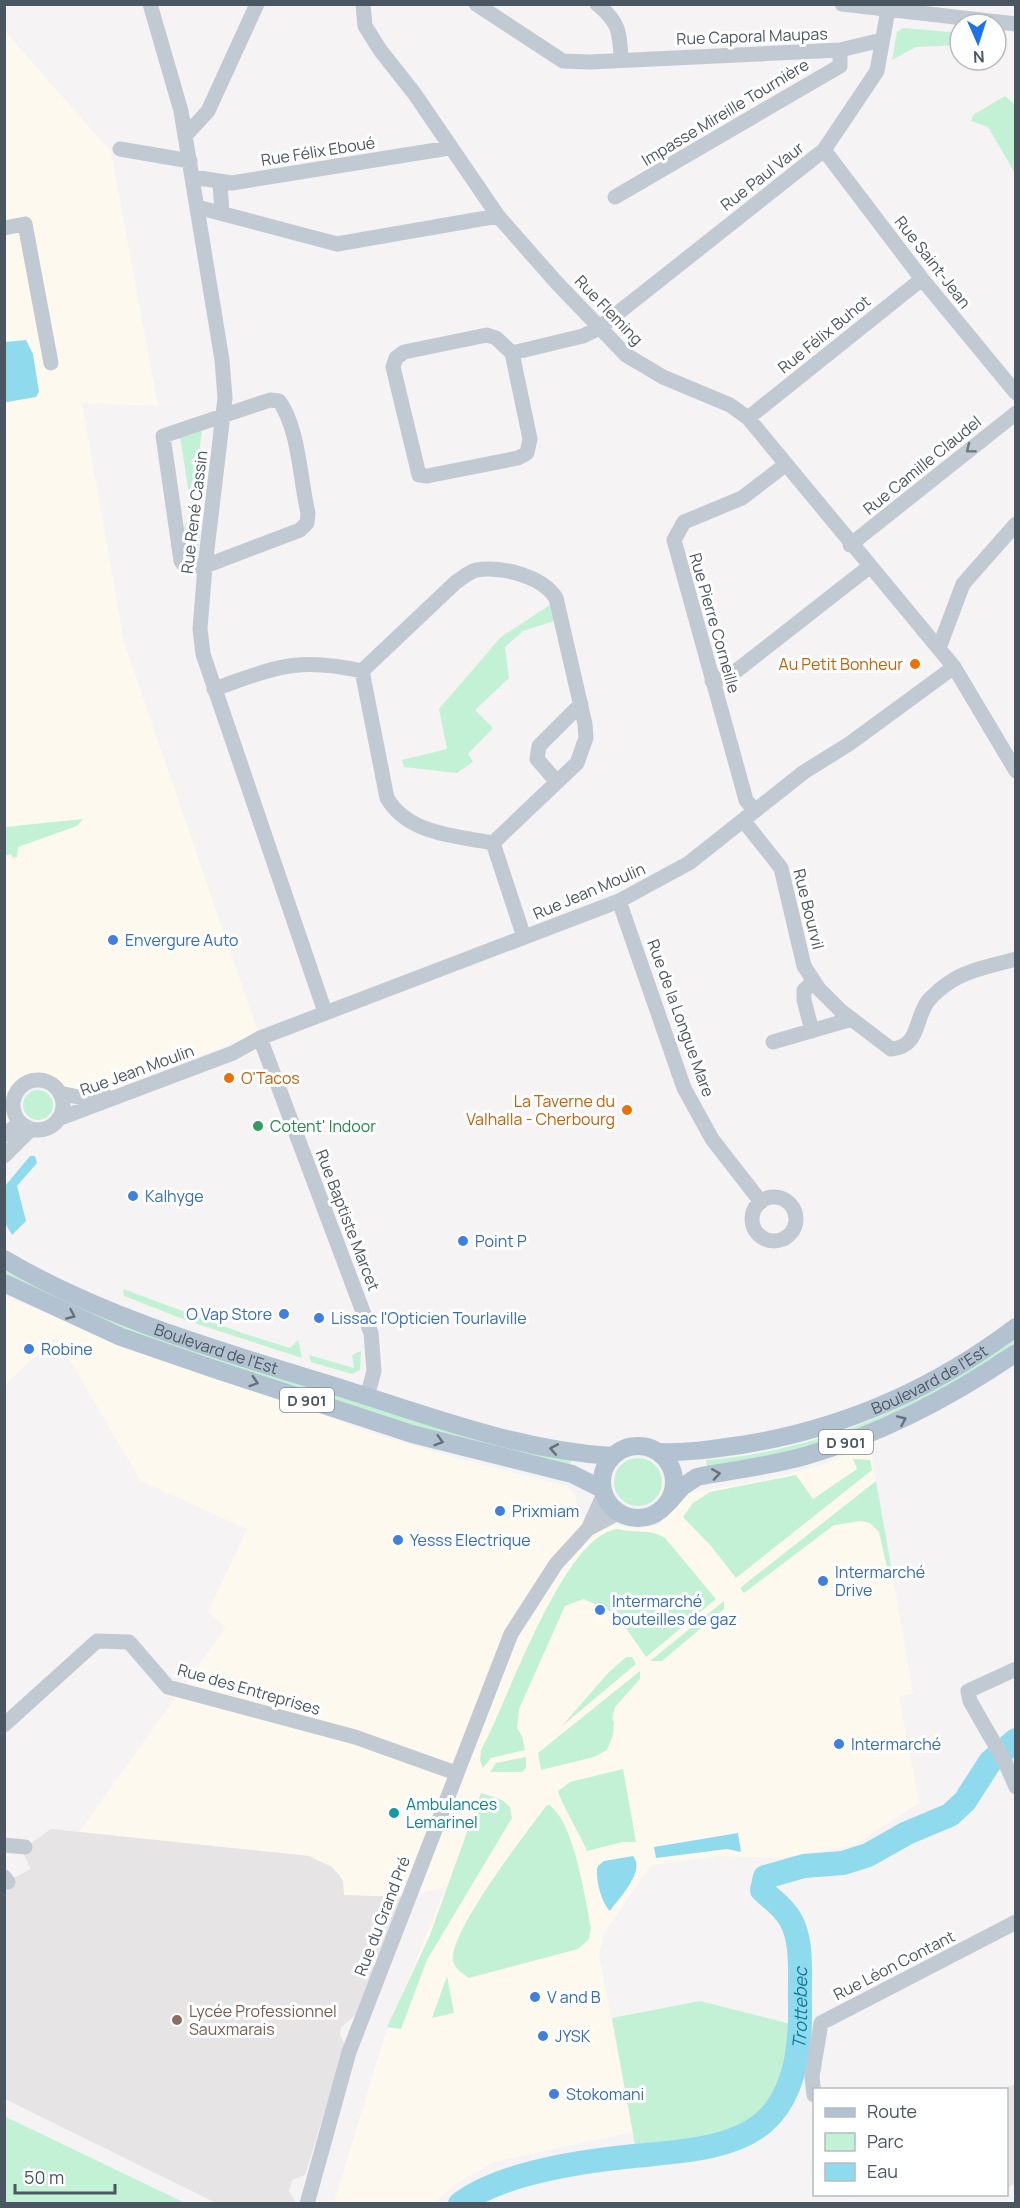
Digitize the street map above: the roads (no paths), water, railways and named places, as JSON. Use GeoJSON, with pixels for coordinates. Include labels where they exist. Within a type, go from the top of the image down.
{"type":"FeatureCollection","features":[{"type":"Feature","properties":{"kind":"main road","name":"Boulevard de l'Est"},"geometry":{"type":"LineString","coordinates":[[4,1259],[60,1288],[215,1349],[509,1440],[612,1456]]}},
{"type":"Feature","properties":{"kind":"main road","name":"Boulevard de l'Est"},"geometry":{"type":"LineString","coordinates":[[4,1283],[121,1337],[412,1434],[572,1474],[603,1492]]}},
{"type":"Feature","properties":{"kind":"main road","name":"Boulevard de l'Est"},"geometry":{"type":"LineString","coordinates":[[660,1452],[693,1452],[767,1441],[867,1413],[957,1368],[1016,1327]]}},
{"type":"Feature","properties":{"kind":"main road","name":"Boulevard de l'Est"},"geometry":{"type":"LineString","coordinates":[[668,1503],[682,1487],[697,1477],[805,1456],[872,1433],[932,1406],[1016,1353]]}},
{"type":"Feature","properties":{"kind":"main road"},"geometry":{"type":"LineString","coordinates":[[630,1446],[651,1448],[660,1452],[670,1465],[675,1480],[668,1503],[656,1514],[641,1519],[618,1513],[603,1492],[603,1471],[612,1456],[630,1446]]}},
{"type":"Feature","properties":{"kind":"street","name":"Rue René Cassin"},"geometry":{"type":"LineString","coordinates":[[150,4],[176,92],[185,136],[222,360],[224,415],[205,566],[200,629],[203,654],[325,1012]]}},
{"type":"Feature","properties":{"kind":"street"},"geometry":{"type":"LineString","coordinates":[[185,136],[208,111],[257,4]]}},
{"type":"Feature","properties":{"kind":"street","name":"Rue Fleming"},"geometry":{"type":"LineString","coordinates":[[363,4],[365,26],[498,216],[626,355],[663,377],[730,405],[748,418],[850,545],[954,667],[1016,771]]}},
{"type":"Feature","properties":{"kind":"street","name":"Rue Caporal Maupas"},"geometry":{"type":"LineString","coordinates":[[476,4],[563,61],[590,62],[840,50],[882,40]]}},
{"type":"Feature","properties":{"kind":"street"},"geometry":{"type":"LineString","coordinates":[[597,4],[615,20],[621,36],[621,59]]}},
{"type":"Feature","properties":{"kind":"street"},"geometry":{"type":"LineString","coordinates":[[842,4],[1016,24]]}},
{"type":"Feature","properties":{"kind":"street","name":"Rue Paul Vaur"},"geometry":{"type":"LineString","coordinates":[[512,353],[582,336],[599,328],[824,150],[877,71],[888,10]]}},
{"type":"Feature","properties":{"kind":"street","name":"Impasse Mireille Tournière"},"geometry":{"type":"LineString","coordinates":[[615,197],[840,66],[840,50]]}},
{"type":"Feature","properties":{"kind":"street","name":"Rue Félix Eboué"},"geometry":{"type":"LineString","coordinates":[[120,149],[191,169],[220,183],[449,148]]}},
{"type":"Feature","properties":{"kind":"street","name":"Rue Saint-Jean"},"geometry":{"type":"LineString","coordinates":[[824,150],[922,279],[1016,393]]}},
{"type":"Feature","properties":{"kind":"street"},"geometry":{"type":"LineString","coordinates":[[220,183],[222,213]]}},
{"type":"Feature","properties":{"kind":"street"},"geometry":{"type":"LineString","coordinates":[[197,207],[337,244],[498,216]]}},
{"type":"Feature","properties":{"kind":"street"},"geometry":{"type":"LineString","coordinates":[[4,228],[25,224],[51,363]]}},
{"type":"Feature","properties":{"kind":"street","name":"Rue Félix Buhot"},"geometry":{"type":"LineString","coordinates":[[748,418],[922,279]]}},
{"type":"Feature","properties":{"kind":"street"},"geometry":{"type":"LineString","coordinates":[[487,335],[496,338],[512,353],[530,440],[527,453],[496,462],[427,476],[419,475],[393,367],[396,358],[404,352],[487,335]]}},
{"type":"Feature","properties":{"kind":"street"},"geometry":{"type":"LineString","coordinates":[[270,400],[279,401],[286,410],[308,513],[307,523],[300,530],[205,566],[191,568],[181,561],[163,436],[224,415],[270,400]]}},
{"type":"Feature","properties":{"kind":"street","name":"Rue Camille Claudel"},"geometry":{"type":"LineString","coordinates":[[850,545],[1016,413]]}},
{"type":"Feature","properties":{"kind":"street","name":"Rue Pierre Corneille"},"geometry":{"type":"LineString","coordinates":[[748,815],[746,800],[676,550],[676,534],[684,522],[742,498],[784,465]]}},
{"type":"Feature","properties":{"kind":"street"},"geometry":{"type":"LineString","coordinates":[[939,648],[963,584],[1016,524]]}},
{"type":"Feature","properties":{"kind":"street"},"geometry":{"type":"LineString","coordinates":[[712,681],[731,675],[869,567]]}},
{"type":"Feature","properties":{"kind":"street"},"geometry":{"type":"LineString","coordinates":[[362,671],[456,582],[473,571],[490,569],[525,576],[549,587],[556,598],[581,704],[586,738],[583,752],[577,763],[493,843]]}},
{"type":"Feature","properties":{"kind":"street"},"geometry":{"type":"LineString","coordinates":[[214,689],[274,668],[302,663],[318,663],[362,671]]}},
{"type":"Feature","properties":{"kind":"street","name":"Rue Jean Moulin"},"geometry":{"type":"LineString","coordinates":[[4,1135],[26,1126],[43,1129],[58,1119],[262,1044],[325,1012],[619,901],[678,870],[748,815],[954,667]]}},
{"type":"Feature","properties":{"kind":"street"},"geometry":{"type":"LineString","coordinates":[[362,671],[387,798],[394,809],[405,820],[421,828],[493,843]]}},
{"type":"Feature","properties":{"kind":"street"},"geometry":{"type":"LineString","coordinates":[[557,782],[537,759],[539,746],[581,704]]}},
{"type":"Feature","properties":{"kind":"street","name":"Rue Bourvil"},"geometry":{"type":"LineString","coordinates":[[748,815],[781,868],[804,966],[819,989],[852,1019],[891,1049],[902,1047],[912,1041],[927,1002],[953,980],[974,971],[1016,959]]}},
{"type":"Feature","properties":{"kind":"street"},"geometry":{"type":"LineString","coordinates":[[493,843],[524,937]]}},
{"type":"Feature","properties":{"kind":"street","name":"Rue de la Longue Mare"},"geometry":{"type":"LineString","coordinates":[[619,901],[684,1088],[712,1139],[761,1202]]}},
{"type":"Feature","properties":{"kind":"street"},"geometry":{"type":"LineString","coordinates":[[812,1031],[804,1000],[804,990],[814,981]]}},
{"type":"Feature","properties":{"kind":"street"},"geometry":{"type":"LineString","coordinates":[[773,1042],[852,1019]]}},
{"type":"Feature","properties":{"kind":"street","name":"Rue Jean Moulin"},"geometry":{"type":"LineString","coordinates":[[60,1093],[87,1099],[238,1041],[262,1044]]}},
{"type":"Feature","properties":{"kind":"street","name":"Rue Baptiste Marcet"},"geometry":{"type":"LineString","coordinates":[[262,1044],[371,1333],[375,1371],[367,1396]]}},
{"type":"Feature","properties":{"kind":"street","name":"Rue Jean Moulin"},"geometry":{"type":"LineString","coordinates":[[26,1126],[14,1112],[13,1102],[22,1085],[36,1080],[52,1083],[60,1093],[63,1106],[58,1119]]}},
{"type":"Feature","properties":{"kind":"street","name":"Rue Jean Moulin"},"geometry":{"type":"LineString","coordinates":[[4,1156],[26,1126]]}},
{"type":"Feature","properties":{"kind":"street","name":"Rue du Grand Pré"},"geometry":{"type":"LineString","coordinates":[[588,1529],[603,1492]]}},
{"type":"Feature","properties":{"kind":"street","name":"Rue du Grand Pré"},"geometry":{"type":"LineString","coordinates":[[307,2204],[350,2052],[456,1773],[512,1634],[556,1564],[588,1529],[618,1513]]}},
{"type":"Feature","properties":{"kind":"street","name":"Rue des Entreprises"},"geometry":{"type":"LineString","coordinates":[[4,1725],[97,1641],[129,1642],[168,1687],[355,1737],[456,1773]]}},
{"type":"Feature","properties":{"kind":"street"},"geometry":{"type":"LineString","coordinates":[[1016,1669],[968,1691],[970,1701],[1005,1762],[1016,1787]]}},
{"type":"Feature","properties":{"kind":"street"},"geometry":{"type":"LineString","coordinates":[[4,1845],[25,1847]]}},
{"type":"Feature","properties":{"kind":"street","name":"Rue Léon Contant"},"geometry":{"type":"LineString","coordinates":[[813,2088],[812,2077],[821,2023],[1016,1922]]}},
{"type":"Feature","properties":{"kind":"water"},"geometry":{"type":"Polygon","coordinates":[[[26,340],[33,354],[39,392],[36,397],[7,402],[4,400],[5,342],[26,340]]]}},
{"type":"Feature","properties":{"kind":"water"},"geometry":{"type":"Polygon","coordinates":[[[30,1156],[35,1156],[37,1163],[17,1186],[26,1221],[12,1235],[5,1223],[5,1186],[30,1156]]]}},
{"type":"Feature","properties":{"kind":"water"},"geometry":{"type":"Polygon","coordinates":[[[738,1833],[741,1852],[727,1849],[656,1858],[654,1847],[738,1833]]]}},
{"type":"Feature","properties":{"kind":"water"},"geometry":{"type":"Polygon","coordinates":[[[633,1856],[636,1862],[634,1877],[610,1911],[600,1890],[597,1876],[598,1866],[604,1861],[633,1856]]]}},
{"type":"Feature","properties":{"kind":"waterway","name":"Trottebec"},"geometry":{"type":"LineString","coordinates":[[460,2204],[497,2184],[543,2170],[591,2161],[702,2148],[736,2139],[764,2122],[775,2111],[790,2083],[797,2052],[800,2019],[800,1956],[796,1932],[785,1912],[762,1890],[765,1877],[804,1866],[843,1863],[868,1855],[907,1833],[950,1815],[965,1801],[990,1762],[1016,1740]]}},
{"type":"Feature","properties":{"kind":"place","name":"Au Petit Bonheur"},"geometry":{"type":"Point","coordinates":[915,664]}},
{"type":"Feature","properties":{"kind":"place","name":"Envergure Auto"},"geometry":{"type":"Point","coordinates":[113,940]}},
{"type":"Feature","properties":{"kind":"place","name":"O'Tacos"},"geometry":{"type":"Point","coordinates":[229,1078]}},
{"type":"Feature","properties":{"kind":"place","name":"La Taverne du Valhalla - Cherbourg"},"geometry":{"type":"Point","coordinates":[627,1110]}},
{"type":"Feature","properties":{"kind":"place","name":"Cotent' Indoor"},"geometry":{"type":"Point","coordinates":[258,1126]}},
{"type":"Feature","properties":{"kind":"place","name":"Kalhyge"},"geometry":{"type":"Point","coordinates":[133,1196]}},
{"type":"Feature","properties":{"kind":"place","name":"Point P"},"geometry":{"type":"Point","coordinates":[463,1241]}},
{"type":"Feature","properties":{"kind":"place","name":"O Vap Store"},"geometry":{"type":"Point","coordinates":[284,1314]}},
{"type":"Feature","properties":{"kind":"place","name":"Lissac l'Opticien Tourlaville"},"geometry":{"type":"Point","coordinates":[319,1318]}},
{"type":"Feature","properties":{"kind":"place","name":"Robine"},"geometry":{"type":"Point","coordinates":[29,1349]}},
{"type":"Feature","properties":{"kind":"place","name":"Prixmiam"},"geometry":{"type":"Point","coordinates":[500,1511]}},
{"type":"Feature","properties":{"kind":"place","name":"Yesss Electrique"},"geometry":{"type":"Point","coordinates":[398,1540]}},
{"type":"Feature","properties":{"kind":"place","name":"Intermarché Drive"},"geometry":{"type":"Point","coordinates":[823,1581]}},
{"type":"Feature","properties":{"kind":"place","name":"Intermarché bouteilles de gaz"},"geometry":{"type":"Point","coordinates":[600,1610]}},
{"type":"Feature","properties":{"kind":"place","name":"Intermarché"},"geometry":{"type":"Point","coordinates":[839,1744]}},
{"type":"Feature","properties":{"kind":"place","name":"Ambulances Lemarinel"},"geometry":{"type":"Point","coordinates":[394,1813]}},
{"type":"Feature","properties":{"kind":"place","name":"V and B"},"geometry":{"type":"Point","coordinates":[535,1997]}},
{"type":"Feature","properties":{"kind":"place","name":"Lycée Professionnel Sauxmarais"},"geometry":{"type":"Point","coordinates":[177,2020]}},
{"type":"Feature","properties":{"kind":"place","name":"JYSK"},"geometry":{"type":"Point","coordinates":[543,2036]}},
{"type":"Feature","properties":{"kind":"place","name":"Stokomani"},"geometry":{"type":"Point","coordinates":[554,2094]}}]}
